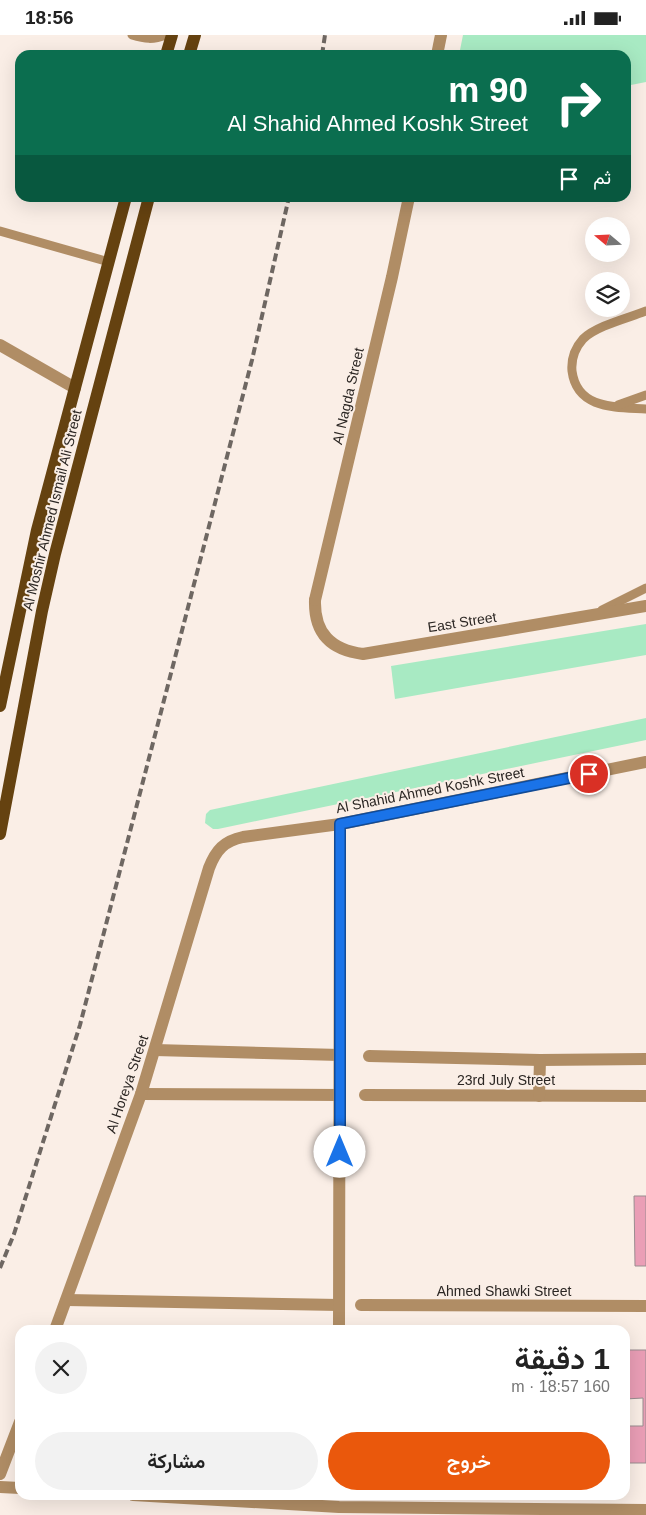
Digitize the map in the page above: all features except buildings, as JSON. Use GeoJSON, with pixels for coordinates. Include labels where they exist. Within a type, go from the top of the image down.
{"type":"FeatureCollection","features":[{"type":"Feature","properties":{"kind":"main road"},"geometry":{"type":"LineString","coordinates":[[168,50],[172,35]]}},
{"type":"Feature","properties":{"kind":"main road"},"geometry":{"type":"LineString","coordinates":[[190,50],[194,35]]}},
{"type":"Feature","properties":{"kind":"main road","name":"Al Moshir Ahmed Ismail Ali Street"},"geometry":{"type":"LineString","coordinates":[[0,706],[37,530],[125,202]]}},
{"type":"Feature","properties":{"kind":"main road","name":"Al Moshir Ahmed Ismail Ali Street"},"geometry":{"type":"LineString","coordinates":[[0,834],[42,611],[60,535],[148,202]]}},
{"type":"Feature","properties":{"kind":"main road"},"geometry":{"type":"LineString","coordinates":[[109,262],[130,267]]}},
{"type":"Feature","properties":{"kind":"main road"},"geometry":{"type":"LineString","coordinates":[[20,605],[42,611]]}},
{"type":"Feature","properties":{"kind":"street"},"geometry":{"type":"LineString","coordinates":[[438,50],[441,35]]}},
{"type":"Feature","properties":{"kind":"street","name":"Al Nagda Street"},"geometry":{"type":"LineString","coordinates":[[315,600],[392,277],[408,202]]}},
{"type":"Feature","properties":{"kind":"street"},"geometry":{"type":"LineString","coordinates":[[0,345],[75,388]]}},
{"type":"Feature","properties":{"kind":"street","name":"East Street"},"geometry":{"type":"LineString","coordinates":[[315,600],[316,620],[326,637],[342,649],[363,654],[646,607]]}},
{"type":"Feature","properties":{"kind":"street","name":"Al Shahid Ahmed Koshk Street"},"geometry":{"type":"LineString","coordinates":[[221,846],[232,839],[340,824],[646,762]]}},
{"type":"Feature","properties":{"kind":"street"},"geometry":{"type":"LineString","coordinates":[[339,1325],[340,824]]}},
{"type":"Feature","properties":{"kind":"street","name":"Al Horeya Street"},"geometry":{"type":"LineString","coordinates":[[57,1325],[141,1094],[209,868],[214,855],[221,846]]}},
{"type":"Feature","properties":{"kind":"street"},"geometry":{"type":"LineString","coordinates":[[155,1050],[340,1055]]}},
{"type":"Feature","properties":{"kind":"street","name":"23rd July Street"},"geometry":{"type":"LineString","coordinates":[[369,1056],[540,1060],[646,1059]]}},
{"type":"Feature","properties":{"kind":"street"},"geometry":{"type":"LineString","coordinates":[[539,1096],[540,1060]]}},
{"type":"Feature","properties":{"kind":"street"},"geometry":{"type":"LineString","coordinates":[[141,1094],[340,1095]]}},
{"type":"Feature","properties":{"kind":"street","name":"23rd July Street"},"geometry":{"type":"LineString","coordinates":[[365,1095],[646,1096]]}},
{"type":"Feature","properties":{"kind":"street"},"geometry":{"type":"LineString","coordinates":[[67,1300],[339,1305]]}},
{"type":"Feature","properties":{"kind":"street","name":"Ahmed Shawki Street"},"geometry":{"type":"LineString","coordinates":[[361,1305],[646,1306]]}},
{"type":"Feature","properties":{"kind":"street"},"geometry":{"type":"LineString","coordinates":[[0,1474],[15,1435]]}},
{"type":"Feature","properties":{"kind":"street"},"geometry":{"type":"LineString","coordinates":[[0,1487],[15,1488]]}},
{"type":"Feature","properties":{"kind":"street"},"geometry":{"type":"LineString","coordinates":[[304,1500],[646,1510]]}},
{"type":"Feature","properties":{"kind":"lane"},"geometry":{"type":"LineString","coordinates":[[132,35],[145,39],[154,39],[166,35]]}},
{"type":"Feature","properties":{"kind":"lane"},"geometry":{"type":"LineString","coordinates":[[0,231],[109,262]]}},
{"type":"Feature","properties":{"kind":"lane"},"geometry":{"type":"LineString","coordinates":[[646,311],[595,331],[583,339],[575,350],[571,364],[573,378],[579,391],[590,400],[615,407],[646,409]]}},
{"type":"Feature","properties":{"kind":"lane"},"geometry":{"type":"LineString","coordinates":[[615,407],[646,395]]}},
{"type":"Feature","properties":{"kind":"lane"},"geometry":{"type":"LineString","coordinates":[[591,616],[646,588]]}},
{"type":"Feature","properties":{"kind":"green space"},"geometry":{"type":"Polygon","coordinates":[[[463,35],[646,35],[646,82],[631,85],[631,50],[460,50],[463,35]]]}},
{"type":"Feature","properties":{"kind":"green space"},"geometry":{"type":"Polygon","coordinates":[[[646,624],[646,655],[395,699],[391,666],[646,624]]]}},
{"type":"Feature","properties":{"kind":"green space"},"geometry":{"type":"Polygon","coordinates":[[[646,718],[646,740],[218,829],[213,829],[205,823],[206,814],[210,810],[646,718]]]}},
{"type":"Feature","properties":{"kind":"railway"},"geometry":{"type":"LineString","coordinates":[[323,50],[325,35]]}},
{"type":"Feature","properties":{"kind":"railway"},"geometry":{"type":"LineString","coordinates":[[0,1268],[14,1234],[80,1025],[252,360],[288,202]]}},
{"type":"Feature","properties":{"kind":"route"},"geometry":{"type":"LineString","coordinates":[[340,1152],[340,824],[589,774]]}}]}
